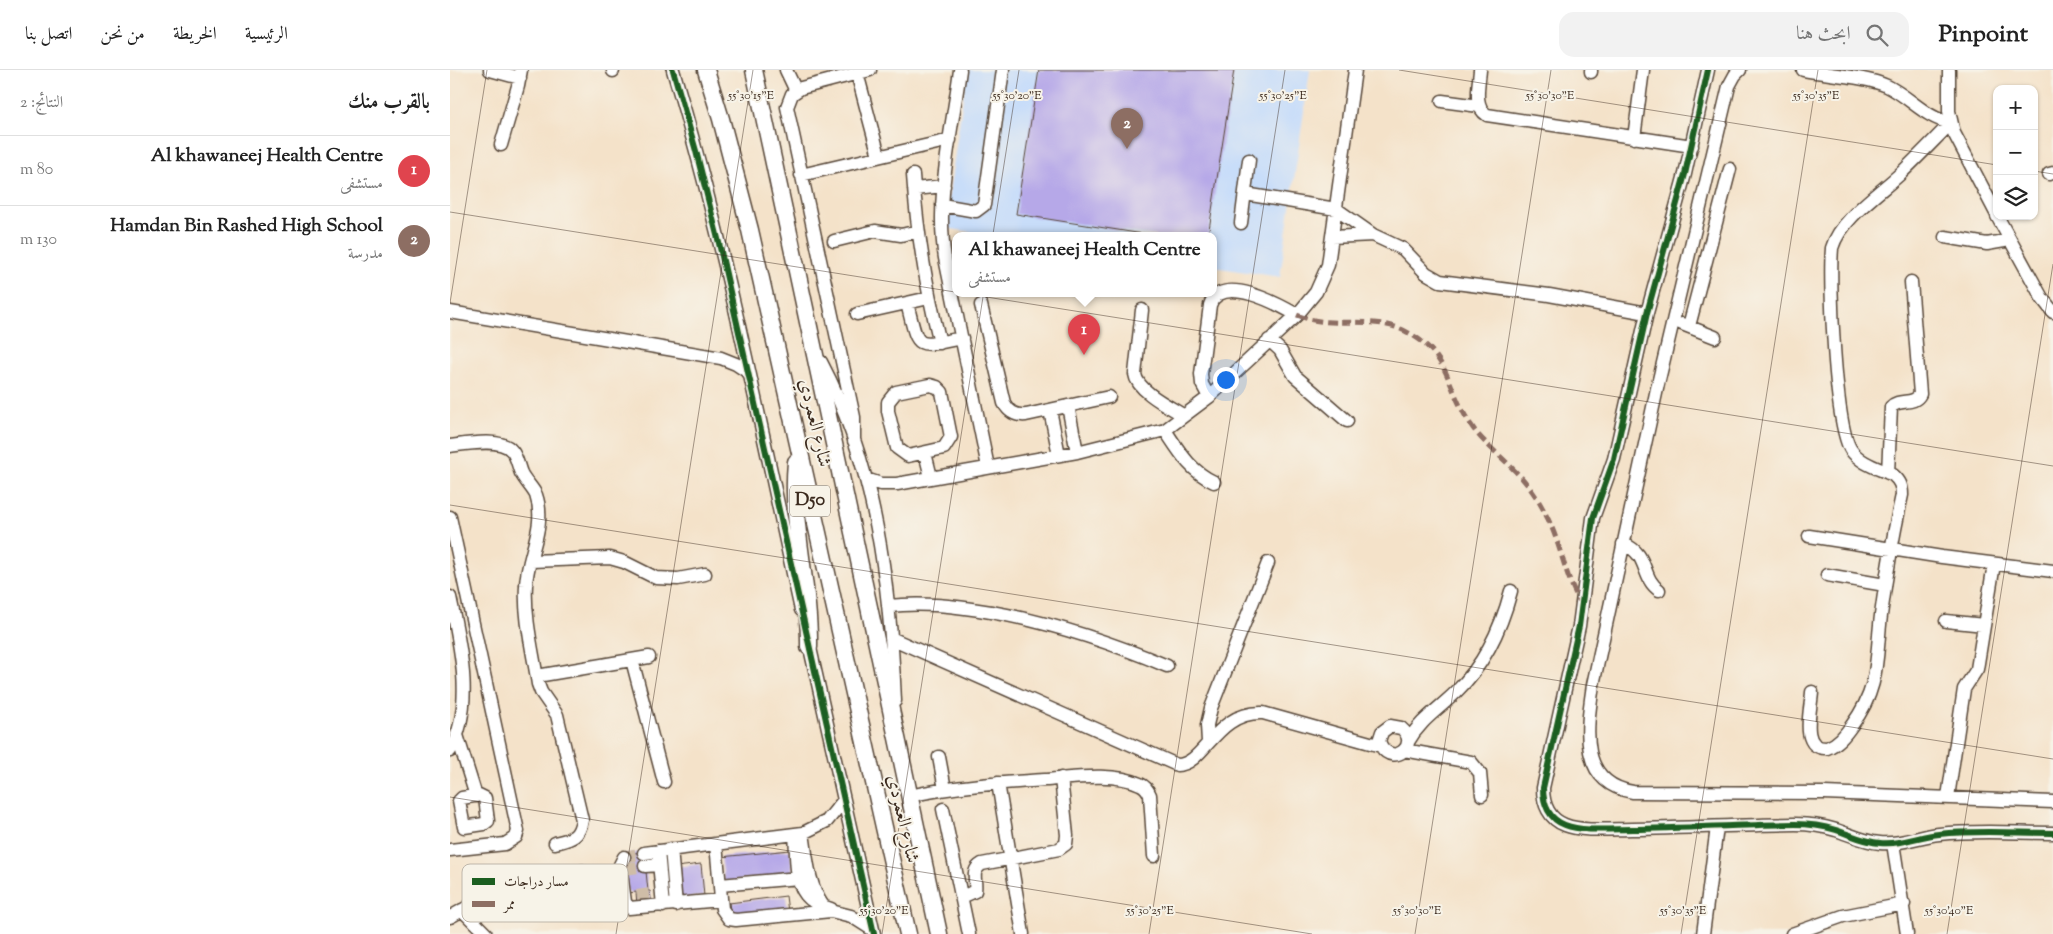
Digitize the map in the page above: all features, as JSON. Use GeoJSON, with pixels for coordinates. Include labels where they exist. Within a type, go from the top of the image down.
{"type":"FeatureCollection","features":[{"type":"Feature","properties":{"kind":"main road","name":"شارع العمردي"},"geometry":{"type":"LineString","coordinates":[[706,70],[741,197],[908,934]]}},
{"type":"Feature","properties":{"kind":"main road","name":"شارع العمردي"},"geometry":{"type":"LineString","coordinates":[[754,70],[939,934]]}},
{"type":"Feature","properties":{"kind":"main road"},"geometry":{"type":"LineString","coordinates":[[798,447],[795,496],[809,615],[810,648]]}},
{"type":"Feature","properties":{"kind":"street"},"geometry":{"type":"LineString","coordinates":[[490,70],[520,74],[501,145]]}},
{"type":"Feature","properties":{"kind":"street"},"geometry":{"type":"LineString","coordinates":[[673,70],[708,197],[873,932]]}},
{"type":"Feature","properties":{"kind":"street"},"geometry":{"type":"LineString","coordinates":[[786,70],[796,90]]}},
{"type":"Feature","properties":{"kind":"street"},"geometry":{"type":"LineString","coordinates":[[854,441],[854,417],[786,107],[789,98],[796,90],[870,70]]}},
{"type":"Feature","properties":{"kind":"street"},"geometry":{"type":"LineString","coordinates":[[952,289],[943,245],[942,205],[960,70]]}},
{"type":"Feature","properties":{"kind":"street"},"geometry":{"type":"LineString","coordinates":[[942,205],[976,211],[984,205],[1003,70]]}},
{"type":"Feature","properties":{"kind":"street"},"geometry":{"type":"LineString","coordinates":[[866,479],[889,484],[1078,452],[1165,430],[1208,397],[1297,315],[1321,283],[1328,265],[1355,70]]}},
{"type":"Feature","properties":{"kind":"street"},"geometry":{"type":"LineString","coordinates":[[1480,70],[1479,106],[1483,113],[1490,117],[1692,146]]}},
{"type":"Feature","properties":{"kind":"street"},"geometry":{"type":"LineString","coordinates":[[1634,138],[1643,70]]}},
{"type":"Feature","properties":{"kind":"street"},"geometry":{"type":"LineString","coordinates":[[1708,70],[1692,146],[1646,313],[1614,459],[1593,518],[1581,612],[1543,788],[1547,810],[1552,816],[1571,827],[1620,829],[1809,825],[1834,830],[1869,842],[1893,844],[1939,834],[2053,833]]}},
{"type":"Feature","properties":{"kind":"street"},"geometry":{"type":"LineString","coordinates":[[1740,70],[1729,86],[1673,320],[1593,685],[1587,723],[1591,755],[1599,773],[1610,784],[1633,792],[1824,793],[2053,802]]}},
{"type":"Feature","properties":{"kind":"street"},"geometry":{"type":"LineString","coordinates":[[1803,70],[1880,83],[1902,94],[1933,117],[1951,123]]}},
{"type":"Feature","properties":{"kind":"street"},"geometry":{"type":"LineString","coordinates":[[1949,70],[1951,123],[1957,143],[1993,209]]}},
{"type":"Feature","properties":{"kind":"street"},"geometry":{"type":"LineString","coordinates":[[857,73],[879,156]]}},
{"type":"Feature","properties":{"kind":"street"},"geometry":{"type":"LineString","coordinates":[[1442,101],[1479,106]]}},
{"type":"Feature","properties":{"kind":"street"},"geometry":{"type":"LineString","coordinates":[[1812,692],[1809,735],[1813,744],[1817,747],[1827,748],[1837,743],[1845,735],[1863,711],[1871,691],[1876,671],[1885,585],[1902,489],[1898,479],[1862,461],[1846,440],[1834,344],[1832,248],[1837,235],[1846,224],[1951,123]]}},
{"type":"Feature","properties":{"kind":"street"},"geometry":{"type":"LineString","coordinates":[[800,175],[950,140]]}},
{"type":"Feature","properties":{"kind":"street"},"geometry":{"type":"LineString","coordinates":[[1241,223],[1250,160]]}},
{"type":"Feature","properties":{"kind":"street"},"geometry":{"type":"LineString","coordinates":[[1689,326],[1730,169]]}},
{"type":"Feature","properties":{"kind":"street"},"geometry":{"type":"LineString","coordinates":[[913,175],[918,231],[929,298],[940,343]]}},
{"type":"Feature","properties":{"kind":"street"},"geometry":{"type":"LineString","coordinates":[[914,189],[944,186]]}},
{"type":"Feature","properties":{"kind":"street"},"geometry":{"type":"LineString","coordinates":[[1245,194],[1336,209],[1373,235],[1403,249],[1426,273],[1440,281],[1540,294],[1646,313]]}},
{"type":"Feature","properties":{"kind":"street"},"geometry":{"type":"LineString","coordinates":[[1999,220],[2042,298],[2053,312]]}},
{"type":"Feature","properties":{"kind":"street"},"geometry":{"type":"LineString","coordinates":[[834,241],[875,231],[901,235],[918,231]]}},
{"type":"Feature","properties":{"kind":"street"},"geometry":{"type":"LineString","coordinates":[[1332,237],[1373,235]]}},
{"type":"Feature","properties":{"kind":"street"},"geometry":{"type":"LineString","coordinates":[[1945,237],[1987,244],[2010,240]]}},
{"type":"Feature","properties":{"kind":"street"},"geometry":{"type":"LineString","coordinates":[[1888,473],[1891,407],[1896,403],[1915,400],[1920,394],[1911,282]]}},
{"type":"Feature","properties":{"kind":"street"},"geometry":{"type":"LineString","coordinates":[[1217,294],[1224,291],[1244,293],[1271,301],[1297,315]]}},
{"type":"Feature","properties":{"kind":"street"},"geometry":{"type":"LineString","coordinates":[[954,297],[988,467]]}},
{"type":"Feature","properties":{"kind":"street"},"geometry":{"type":"LineString","coordinates":[[1208,397],[1202,384],[1201,374],[1210,305],[1214,297]]}},
{"type":"Feature","properties":{"kind":"street"},"geometry":{"type":"LineString","coordinates":[[857,314],[929,298]]}},
{"type":"Feature","properties":{"kind":"street"},"geometry":{"type":"LineString","coordinates":[[906,303],[919,342],[925,345],[962,338]]}},
{"type":"Feature","properties":{"kind":"street"},"geometry":{"type":"LineString","coordinates":[[981,305],[1006,408],[1015,415],[1020,416],[1109,397]]}},
{"type":"Feature","properties":{"kind":"street"},"geometry":{"type":"LineString","coordinates":[[1142,310],[1135,374],[1137,382],[1149,393],[1184,415]]}},
{"type":"Feature","properties":{"kind":"street"},"geometry":{"type":"LineString","coordinates":[[450,312],[721,358],[736,364],[748,372]]}},
{"type":"Feature","properties":{"kind":"street"},"geometry":{"type":"LineString","coordinates":[[1673,320],[1715,337]]}},
{"type":"Feature","properties":{"kind":"street"},"geometry":{"type":"LineString","coordinates":[[721,358],[731,351],[740,336]]}},
{"type":"Feature","properties":{"kind":"street"},"geometry":{"type":"LineString","coordinates":[[1269,340],[1280,350],[1294,376],[1347,421]]}},
{"type":"Feature","properties":{"kind":"street"},"geometry":{"type":"LineString","coordinates":[[812,345],[835,392],[866,479],[877,530],[888,606],[896,734]]}},
{"type":"Feature","properties":{"kind":"street"},"geometry":{"type":"LineString","coordinates":[[930,385],[937,387],[942,392],[951,437],[944,448],[925,453],[908,456],[900,452],[896,444],[887,406],[890,398],[896,392],[930,385]]}},
{"type":"Feature","properties":{"kind":"street"},"geometry":{"type":"LineString","coordinates":[[1068,406],[1078,452]]}},
{"type":"Feature","properties":{"kind":"street"},"geometry":{"type":"LineString","coordinates":[[1050,410],[1060,455]]}},
{"type":"Feature","properties":{"kind":"street"},"geometry":{"type":"LineString","coordinates":[[1165,430],[1190,466],[1214,482]]}},
{"type":"Feature","properties":{"kind":"street"},"geometry":{"type":"LineString","coordinates":[[450,446],[494,443],[507,446],[512,450],[520,470],[537,500],[539,525],[526,582],[525,603],[541,692],[557,715],[582,820],[580,829],[575,837],[555,843]]}},
{"type":"Feature","properties":{"kind":"street"},"geometry":{"type":"LineString","coordinates":[[925,453],[931,477]]}},
{"type":"Feature","properties":{"kind":"street"},"geometry":{"type":"LineString","coordinates":[[450,517],[518,831],[516,837],[505,844],[450,850]]}},
{"type":"Feature","properties":{"kind":"street"},"geometry":{"type":"LineString","coordinates":[[1808,536],[2053,571]]}},
{"type":"Feature","properties":{"kind":"street"},"geometry":{"type":"LineString","coordinates":[[1624,544],[1638,553],[1644,563],[1649,579],[1659,590]]}},
{"type":"Feature","properties":{"kind":"street"},"geometry":{"type":"LineString","coordinates":[[530,561],[610,558],[624,562],[656,578],[678,579],[705,574]]}},
{"type":"Feature","properties":{"kind":"street"},"geometry":{"type":"LineString","coordinates":[[1208,742],[1207,725],[1211,708],[1268,563]]}},
{"type":"Feature","properties":{"kind":"street"},"geometry":{"type":"LineString","coordinates":[[1948,798],[1964,689],[1966,683],[1977,669],[1994,564]]}},
{"type":"Feature","properties":{"kind":"street"},"geometry":{"type":"LineString","coordinates":[[1827,575],[1885,585]]}},
{"type":"Feature","properties":{"kind":"street"},"geometry":{"type":"LineString","coordinates":[[891,638],[1178,765],[1188,762],[1235,718],[1253,712],[1263,713],[1380,746],[1391,754],[1400,753],[1427,716],[1457,692],[1482,662],[1500,628],[1511,591]]}},
{"type":"Feature","properties":{"kind":"street"},"geometry":{"type":"LineString","coordinates":[[450,597],[460,656],[463,702],[457,735],[450,751]]}},
{"type":"Feature","properties":{"kind":"street"},"geometry":{"type":"LineString","coordinates":[[888,606],[913,604],[952,605],[1026,618],[1079,632],[1167,666]]}},
{"type":"Feature","properties":{"kind":"street"},"geometry":{"type":"LineString","coordinates":[[1946,621],[1984,625]]}},
{"type":"Feature","properties":{"kind":"street"},"geometry":{"type":"LineString","coordinates":[[537,676],[648,657]]}},
{"type":"Feature","properties":{"kind":"street"},"geometry":{"type":"LineString","coordinates":[[632,660],[664,782]]}},
{"type":"Feature","properties":{"kind":"street"},"geometry":{"type":"LineString","coordinates":[[1380,746],[1379,741],[1382,732],[1390,726],[1427,716]]}},
{"type":"Feature","properties":{"kind":"street"},"geometry":{"type":"LineString","coordinates":[[1395,726],[1405,731],[1406,746]]}},
{"type":"Feature","properties":{"kind":"street"},"geometry":{"type":"LineString","coordinates":[[457,735],[476,796]]}},
{"type":"Feature","properties":{"kind":"street"},"geometry":{"type":"LineString","coordinates":[[1406,746],[1471,762],[1480,773],[1482,795]]}},
{"type":"Feature","properties":{"kind":"street"},"geometry":{"type":"LineString","coordinates":[[939,758],[945,789]]}},
{"type":"Feature","properties":{"kind":"street"},"geometry":{"type":"LineString","coordinates":[[909,796],[945,789],[1061,778],[1112,778],[1138,783],[1145,787],[1150,795],[1154,856]]}},
{"type":"Feature","properties":{"kind":"street"},"geometry":{"type":"LineString","coordinates":[[962,897],[975,891],[974,873],[978,866],[1059,849],[1066,844],[1067,835],[1061,778]]}},
{"type":"Feature","properties":{"kind":"street"},"geometry":{"type":"LineString","coordinates":[[998,783],[1023,934]]}},
{"type":"Feature","properties":{"kind":"street"},"geometry":{"type":"LineString","coordinates":[[659,865],[644,859],[658,851],[671,853],[716,848],[799,834],[827,821],[844,800]]}},
{"type":"Feature","properties":{"kind":"street"},"geometry":{"type":"LineString","coordinates":[[943,809],[969,934]]}},
{"type":"Feature","properties":{"kind":"street"},"geometry":{"type":"LineString","coordinates":[[1703,934],[1717,827]]}},
{"type":"Feature","properties":{"kind":"street"},"geometry":{"type":"LineString","coordinates":[[799,834],[799,878],[802,889],[808,898],[823,906],[851,916],[873,932]]}},
{"type":"Feature","properties":{"kind":"street"},"geometry":{"type":"LineString","coordinates":[[799,834],[811,882],[823,906]]}},
{"type":"Feature","properties":{"kind":"street"},"geometry":{"type":"LineString","coordinates":[[1893,844],[1904,904],[1907,934]]}},
{"type":"Feature","properties":{"kind":"street"},"geometry":{"type":"LineString","coordinates":[[716,848],[723,913],[732,920],[838,912]]}},
{"type":"Feature","properties":{"kind":"street"},"geometry":{"type":"LineString","coordinates":[[658,851],[663,900]]}},
{"type":"Feature","properties":{"kind":"street"},"geometry":{"type":"LineString","coordinates":[[663,900],[671,853]]}},
{"type":"Feature","properties":{"kind":"street"},"geometry":{"type":"LineString","coordinates":[[720,884],[799,878]]}},
{"type":"Feature","properties":{"kind":"street"},"geometry":{"type":"LineString","coordinates":[[628,888],[630,897],[628,900]]}},
{"type":"Feature","properties":{"kind":"street"},"geometry":{"type":"LineString","coordinates":[[628,906],[632,909],[663,900],[721,900]]}},
{"type":"Feature","properties":{"kind":"street"},"geometry":{"type":"LineString","coordinates":[[1792,934],[1843,916],[1904,904]]}},
{"type":"Feature","properties":{"kind":"street"},"geometry":{"type":"LineString","coordinates":[[450,917],[462,910]]}},
{"type":"Feature","properties":{"kind":"street"},"geometry":{"type":"LineString","coordinates":[[474,922],[486,934]]}},
{"type":"Feature","properties":{"kind":"shaded area"},"geometry":{"type":"Polygon","coordinates":[[[967,70],[1310,70],[1280,277],[1217,268],[1217,232],[972,232],[944,228],[967,70]]]}},
{"type":"Feature","properties":{"kind":"building"},"geometry":{"type":"Polygon","coordinates":[[[1039,70],[1234,70],[1209,232],[1131,232],[1016,214],[1039,70]]]}},
{"type":"Feature","properties":{"kind":"building"},"geometry":{"type":"Polygon","coordinates":[[[790,850],[793,874],[724,882],[721,857],[790,850]]]}},
{"type":"Feature","properties":{"kind":"building"},"geometry":{"type":"Polygon","coordinates":[[[644,852],[648,891],[650,891],[652,905],[637,906],[636,892],[628,893],[628,864],[625,864],[624,854],[644,852]]]}},
{"type":"Feature","properties":{"kind":"building"},"geometry":{"type":"Polygon","coordinates":[[[701,864],[704,896],[679,899],[676,867],[701,864]]]}},
{"type":"Feature","properties":{"kind":"building"},"geometry":{"type":"Polygon","coordinates":[[[786,896],[788,912],[731,918],[729,903],[786,896]]]}},
{"type":"Feature","properties":{"kind":"tunnel"},"geometry":{"type":"LineString","coordinates":[[624,857],[644,853]]}},
{"type":"Feature","properties":{"kind":"tunnel"},"geometry":{"type":"LineString","coordinates":[[628,869],[645,866]]}},
{"type":"Feature","properties":{"kind":"tunnel"},"geometry":{"type":"LineString","coordinates":[[637,896],[651,894]]}},
{"type":"Feature","properties":{"kind":"marked path"},"geometry":{"type":"LineString","coordinates":[[1297,315],[1324,321],[1365,322],[1392,326],[1420,340],[1431,350],[1440,361],[1463,411],[1475,431],[1532,490],[1551,526],[1570,582],[1581,603]]}},
{"type":"Feature","properties":{"kind":"cycle path"},"geometry":{"type":"LineString","coordinates":[[673,70],[719,243],[874,934]]}},
{"type":"Feature","properties":{"kind":"cycle path"},"geometry":{"type":"LineString","coordinates":[[1708,70],[1685,174],[1647,313],[1614,459],[1593,518],[1579,626],[1543,788],[1544,800],[1548,810],[1559,822],[1580,829],[1607,830],[1800,824],[1826,827],[1863,840],[1880,843],[1903,842],[1932,835],[1953,833],[2053,833]]}},
{"type":"Feature","properties":{"kind":"place","name":"Hamdan Bin Rashed High School"},"geometry":{"type":"Point","coordinates":[1127,149]}},
{"type":"Feature","properties":{"kind":"place","name":"Al khawaneej Health Centre"},"geometry":{"type":"Point","coordinates":[1084,355]}}]}
